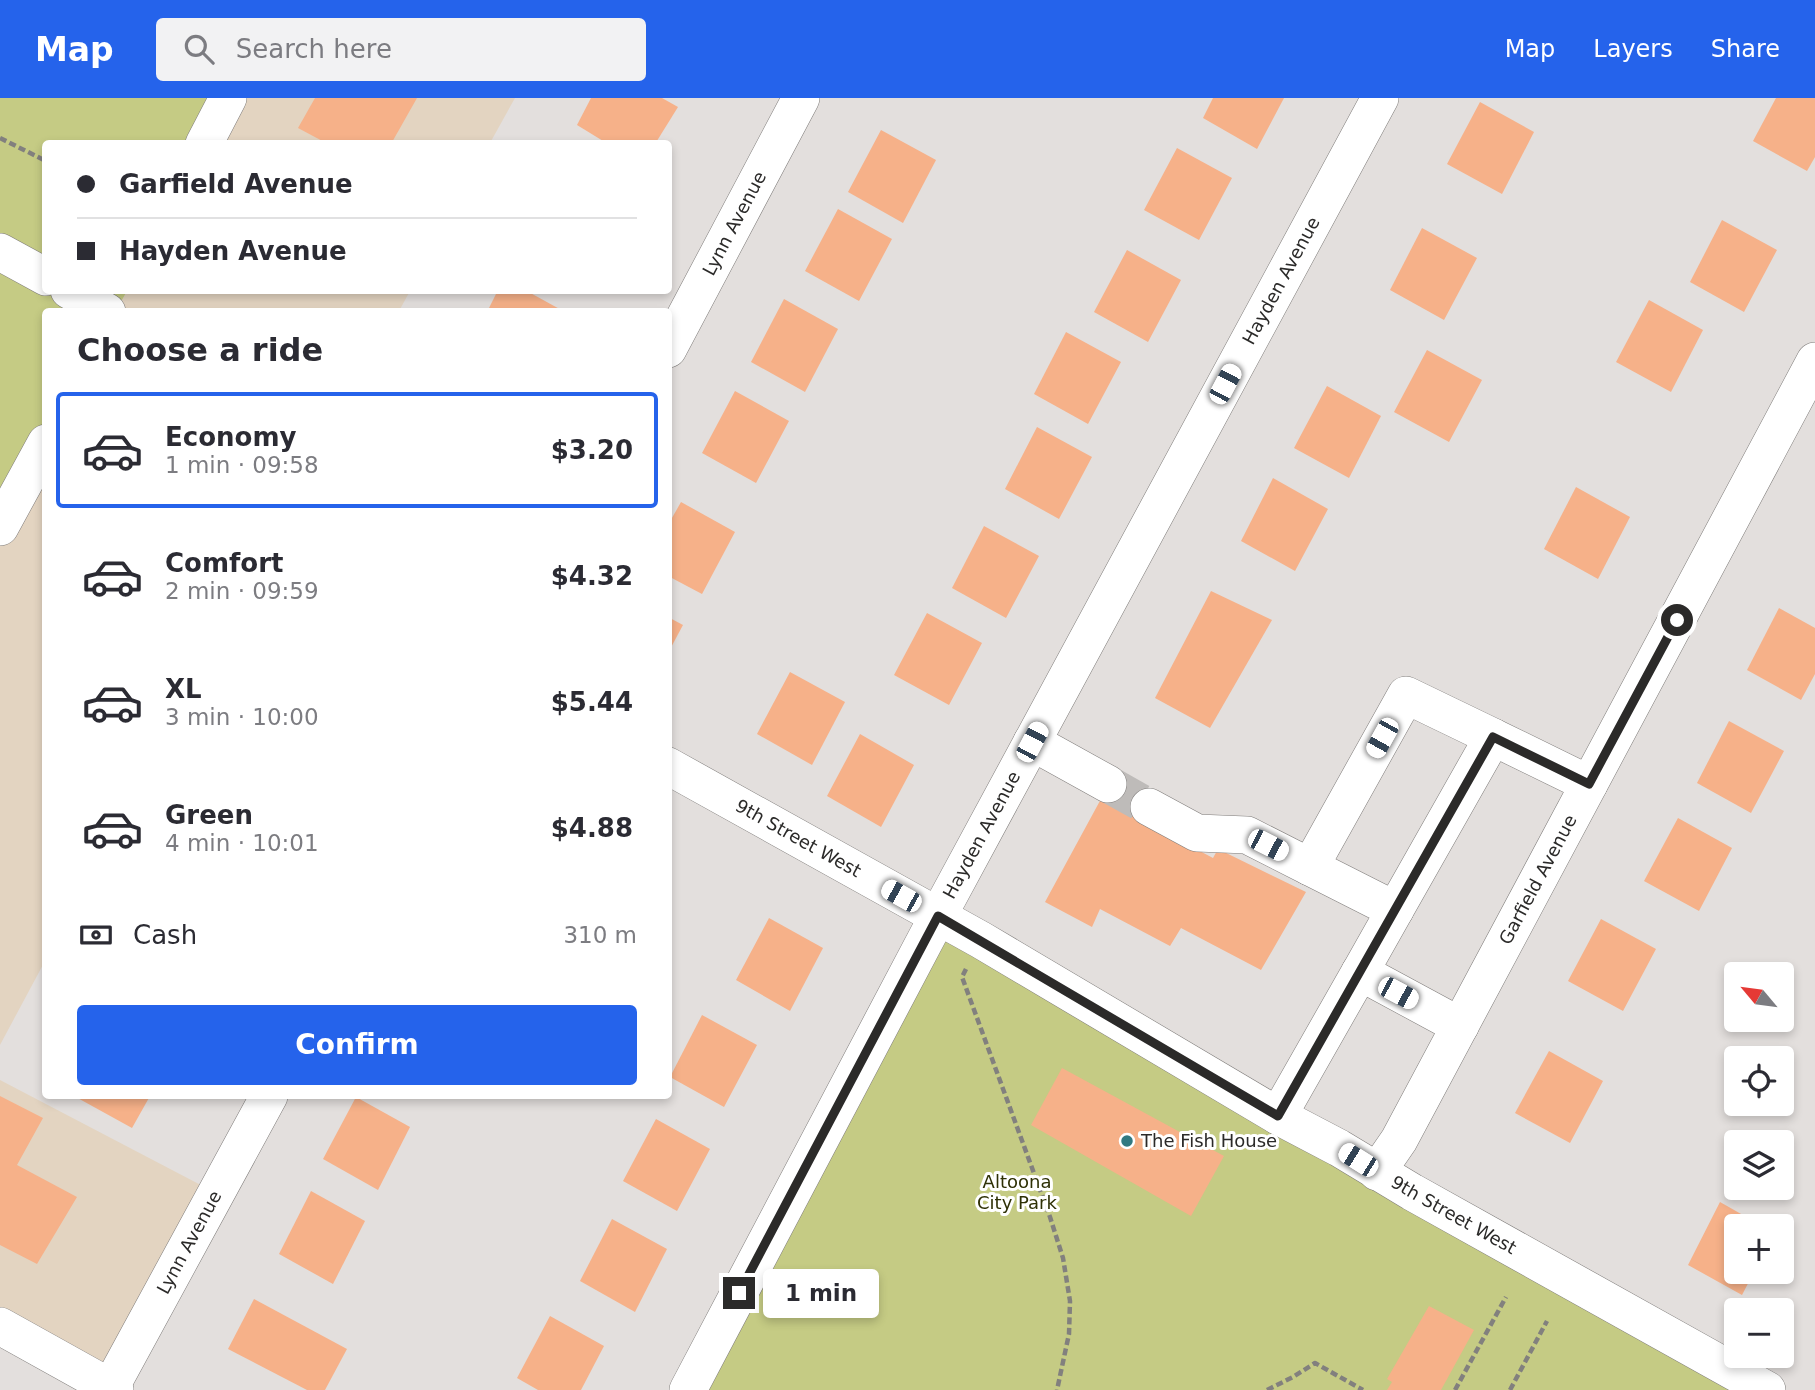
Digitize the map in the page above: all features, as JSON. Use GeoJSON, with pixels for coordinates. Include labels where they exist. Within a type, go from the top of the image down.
{"type":"FeatureCollection","features":[{"type":"Feature","properties":{"kind":"street"},"geometry":{"type":"LineString","coordinates":[[206,140],[228,98]]}},
{"type":"Feature","properties":{"kind":"street","name":"Lynn Avenue"},"geometry":{"type":"LineString","coordinates":[[672,342],[802,98]]}},
{"type":"Feature","properties":{"kind":"street","name":"Hayden Avenue"},"geometry":{"type":"LineString","coordinates":[[688,1390],[938,916],[1380,98]]}},
{"type":"Feature","properties":{"kind":"street"},"geometry":{"type":"LineString","coordinates":[[0,252],[42,275]]}},
{"type":"Feature","properties":{"kind":"street"},"geometry":{"type":"LineString","coordinates":[[76,294],[100,308]]}},
{"type":"Feature","properties":{"kind":"street","name":"Garfield Avenue"},"geometry":{"type":"LineString","coordinates":[[1377,1172],[1399,1140],[1815,361]]}},
{"type":"Feature","properties":{"kind":"street"},"geometry":{"type":"LineString","coordinates":[[0,527],[42,450]]}},
{"type":"Feature","properties":{"kind":"street"},"geometry":{"type":"LineString","coordinates":[[1310,867],[1406,695],[1589,784]]}},
{"type":"Feature","properties":{"kind":"street"},"geometry":{"type":"LineString","coordinates":[[1278,1116],[1493,737]]}},
{"type":"Feature","properties":{"kind":"street"},"geometry":{"type":"LineString","coordinates":[[1032,742],[1108,785]]}},
{"type":"Feature","properties":{"kind":"street","name":"9th Street West"},"geometry":{"type":"LineString","coordinates":[[672,768],[981,940],[1278,1116],[1767,1390]]}},
{"type":"Feature","properties":{"kind":"street"},"geometry":{"type":"LineString","coordinates":[[1149,807],[1197,833],[1247,835],[1395,910]]}},
{"type":"Feature","properties":{"kind":"street"},"geometry":{"type":"LineString","coordinates":[[1360,972],[1460,1027]]}},
{"type":"Feature","properties":{"kind":"street","name":"Lynn Avenue"},"geometry":{"type":"LineString","coordinates":[[112,1389],[267,1099]]}},
{"type":"Feature","properties":{"kind":"street"},"geometry":{"type":"LineString","coordinates":[[0,1326],[112,1389]]}},
{"type":"Feature","properties":{"kind":"path"},"geometry":{"type":"LineString","coordinates":[[0,138],[42,159]]}},
{"type":"Feature","properties":{"kind":"path"},"geometry":{"type":"LineString","coordinates":[[981,940],[962,977],[1046,1204],[1063,1258],[1070,1301],[1070,1323],[1058,1390]]}},
{"type":"Feature","properties":{"kind":"path"},"geometry":{"type":"LineString","coordinates":[[1455,1390],[1506,1297]]}},
{"type":"Feature","properties":{"kind":"path"},"geometry":{"type":"LineString","coordinates":[[1510,1390],[1547,1321]]}},
{"type":"Feature","properties":{"kind":"path"},"geometry":{"type":"LineString","coordinates":[[1267,1390],[1315,1363],[1363,1390]]}},
{"type":"Feature","properties":{"kind":"shaded area"},"geometry":{"type":"Polygon","coordinates":[[[228,98],[515,98],[492,140],[206,140],[228,98]]]}},
{"type":"Feature","properties":{"kind":"shaded area"},"geometry":{"type":"Polygon","coordinates":[[[125,294],[408,294],[401,308],[118,308],[125,294]]]}},
{"type":"Feature","properties":{"kind":"shaded area"},"geometry":{"type":"Polygon","coordinates":[[[42,449],[42,967],[0,1045],[0,527],[42,449]]]}},
{"type":"Feature","properties":{"kind":"shaded area"},"geometry":{"type":"Polygon","coordinates":[[[0,1080],[216,1193],[111,1388],[0,1326],[0,1080]]]}},
{"type":"Feature","properties":{"kind":"green space"},"geometry":{"type":"Polygon","coordinates":[[[0,98],[229,98],[207,140],[42,140],[42,294],[125,294],[118,308],[42,308],[42,449],[0,527],[0,98]]]}},
{"type":"Feature","properties":{"kind":"green space","name":"Altoona City Park"},"geometry":{"type":"Polygon","coordinates":[[[938,916],[1724,1365],[1724,1368],[1767,1390],[688,1390],[938,916]]]}},
{"type":"Feature","properties":{"kind":"building"},"geometry":{"type":"Polygon","coordinates":[[[315,98],[417,98],[393,140],[320,140],[298,128],[315,98]]]}},
{"type":"Feature","properties":{"kind":"building"},"geometry":{"type":"Polygon","coordinates":[[[591,98],[662,98],[678,107],[657,140],[601,140],[577,125],[591,98]]]}},
{"type":"Feature","properties":{"kind":"building"},"geometry":{"type":"Polygon","coordinates":[[[1213,98],[1284,98],[1257,149],[1203,118],[1213,98]]]}},
{"type":"Feature","properties":{"kind":"building"},"geometry":{"type":"Polygon","coordinates":[[[1776,98],[1815,98],[1815,157],[1807,171],[1753,141],[1776,98]]]}},
{"type":"Feature","properties":{"kind":"building"},"geometry":{"type":"Polygon","coordinates":[[[1480,102],[1534,132],[1502,194],[1447,164],[1480,102]]]}},
{"type":"Feature","properties":{"kind":"building"},"geometry":{"type":"Polygon","coordinates":[[[881,130],[936,160],[903,223],[848,192],[881,130]]]}},
{"type":"Feature","properties":{"kind":"building"},"geometry":{"type":"Polygon","coordinates":[[[1177,148],[1232,178],[1199,240],[1144,210],[1177,148]]]}},
{"type":"Feature","properties":{"kind":"building"},"geometry":{"type":"Polygon","coordinates":[[[838,209],[892,239],[859,301],[805,271],[838,209]]]}},
{"type":"Feature","properties":{"kind":"building"},"geometry":{"type":"Polygon","coordinates":[[[1722,220],[1777,250],[1744,312],[1690,282],[1722,220]]]}},
{"type":"Feature","properties":{"kind":"building"},"geometry":{"type":"Polygon","coordinates":[[[1422,228],[1477,258],[1444,320],[1390,290],[1422,228]]]}},
{"type":"Feature","properties":{"kind":"building"},"geometry":{"type":"Polygon","coordinates":[[[1127,250],[1181,280],[1148,342],[1094,312],[1127,250]]]}},
{"type":"Feature","properties":{"kind":"building"},"geometry":{"type":"Polygon","coordinates":[[[496,294],[532,294],[558,308],[489,308],[496,294]]]}},
{"type":"Feature","properties":{"kind":"building"},"geometry":{"type":"Polygon","coordinates":[[[784,299],[838,329],[805,392],[751,362],[784,299]]]}},
{"type":"Feature","properties":{"kind":"building"},"geometry":{"type":"Polygon","coordinates":[[[1649,300],[1703,330],[1671,392],[1616,362],[1649,300]]]}},
{"type":"Feature","properties":{"kind":"building"},"geometry":{"type":"Polygon","coordinates":[[[1066,332],[1121,362],[1088,424],[1034,394],[1066,332]]]}},
{"type":"Feature","properties":{"kind":"building"},"geometry":{"type":"Polygon","coordinates":[[[1427,350],[1482,380],[1449,442],[1394,412],[1427,350]]]}},
{"type":"Feature","properties":{"kind":"building"},"geometry":{"type":"Polygon","coordinates":[[[1327,386],[1381,416],[1349,478],[1294,448],[1327,386]]]}},
{"type":"Feature","properties":{"kind":"building"},"geometry":{"type":"Polygon","coordinates":[[[735,391],[789,421],[756,483],[702,453],[735,391]]]}},
{"type":"Feature","properties":{"kind":"building"},"geometry":{"type":"Polygon","coordinates":[[[1037,427],[1092,457],[1059,519],[1005,489],[1037,427]]]}},
{"type":"Feature","properties":{"kind":"building"},"geometry":{"type":"Polygon","coordinates":[[[1273,478],[1328,509],[1295,571],[1241,541],[1273,478]]]}},
{"type":"Feature","properties":{"kind":"building"},"geometry":{"type":"Polygon","coordinates":[[[1576,487],[1630,517],[1598,579],[1544,549],[1576,487]]]}},
{"type":"Feature","properties":{"kind":"building"},"geometry":{"type":"Polygon","coordinates":[[[681,502],[735,532],[702,594],[672,578],[672,518],[681,502]]]}},
{"type":"Feature","properties":{"kind":"building"},"geometry":{"type":"Polygon","coordinates":[[[984,526],[1039,556],[1006,618],[952,588],[984,526]]]}},
{"type":"Feature","properties":{"kind":"building"},"geometry":{"type":"Polygon","coordinates":[[[1211,591],[1272,620],[1210,728],[1155,698],[1211,591]]]}},
{"type":"Feature","properties":{"kind":"building"},"geometry":{"type":"Polygon","coordinates":[[[1779,608],[1815,628],[1815,674],[1801,700],[1747,670],[1779,608]]]}},
{"type":"Feature","properties":{"kind":"building"},"geometry":{"type":"Polygon","coordinates":[[[927,613],[982,643],[949,705],[894,675],[927,613]]]}},
{"type":"Feature","properties":{"kind":"building"},"geometry":{"type":"Polygon","coordinates":[[[672,619],[683,625],[672,646],[672,619]]]}},
{"type":"Feature","properties":{"kind":"building"},"geometry":{"type":"Polygon","coordinates":[[[790,672],[845,702],[812,765],[757,734],[790,672]]]}},
{"type":"Feature","properties":{"kind":"building"},"geometry":{"type":"Polygon","coordinates":[[[1729,721],[1784,751],[1751,813],[1697,783],[1729,721]]]}},
{"type":"Feature","properties":{"kind":"building"},"geometry":{"type":"Polygon","coordinates":[[[860,734],[914,765],[881,827],[827,796],[860,734]]]}},
{"type":"Feature","properties":{"kind":"building"},"geometry":{"type":"Polygon","coordinates":[[[1114,775],[1155,795],[1141,820],[1213,858],[1218,849],[1306,892],[1261,970],[1181,928],[1170,946],[1100,909],[1092,927],[1045,902],[1114,775]]]}},
{"type":"Feature","properties":{"kind":"building"},"geometry":{"type":"Polygon","coordinates":[[[1678,818],[1732,848],[1699,911],[1644,881],[1678,818]]]}},
{"type":"Feature","properties":{"kind":"building"},"geometry":{"type":"Polygon","coordinates":[[[769,918],[823,948],[790,1011],[736,980],[769,918]]]}},
{"type":"Feature","properties":{"kind":"building"},"geometry":{"type":"Polygon","coordinates":[[[1601,919],[1656,949],[1623,1011],[1568,981],[1601,919]]]}},
{"type":"Feature","properties":{"kind":"building"},"geometry":{"type":"Polygon","coordinates":[[[702,1015],[757,1045],[724,1107],[672,1078],[672,1073],[702,1015]]]}},
{"type":"Feature","properties":{"kind":"building"},"geometry":{"type":"Polygon","coordinates":[[[1549,1051],[1603,1081],[1570,1143],[1515,1113],[1549,1051]]]}},
{"type":"Feature","properties":{"kind":"building","name":"The Fish House"},"geometry":{"type":"Polygon","coordinates":[[[1062,1068],[1224,1156],[1191,1216],[1031,1125],[1062,1068]]]}},
{"type":"Feature","properties":{"kind":"building"},"geometry":{"type":"Polygon","coordinates":[[[0,1096],[43,1118],[17,1165],[77,1197],[37,1264],[0,1245],[0,1096]]]}},
{"type":"Feature","properties":{"kind":"building"},"geometry":{"type":"Polygon","coordinates":[[[79,1099],[148,1099],[132,1128],[79,1099]]]}},
{"type":"Feature","properties":{"kind":"building"},"geometry":{"type":"Polygon","coordinates":[[[355,1099],[360,1099],[410,1127],[378,1190],[323,1159],[355,1099]]]}},
{"type":"Feature","properties":{"kind":"building"},"geometry":{"type":"Polygon","coordinates":[[[656,1119],[710,1149],[677,1211],[623,1181],[656,1119]]]}},
{"type":"Feature","properties":{"kind":"building"},"geometry":{"type":"Polygon","coordinates":[[[311,1191],[365,1221],[333,1284],[279,1254],[311,1191]]]}},
{"type":"Feature","properties":{"kind":"building"},"geometry":{"type":"Polygon","coordinates":[[[1720,1202],[1741,1214],[1724,1214],[1724,1284],[1748,1284],[1742,1295],[1688,1265],[1720,1202]]]}},
{"type":"Feature","properties":{"kind":"building"},"geometry":{"type":"Polygon","coordinates":[[[612,1219],[667,1249],[635,1312],[580,1281],[612,1219]]]}},
{"type":"Feature","properties":{"kind":"building"},"geometry":{"type":"Polygon","coordinates":[[[254,1299],[347,1349],[325,1390],[307,1390],[228,1349],[254,1299]]]}},
{"type":"Feature","properties":{"kind":"building"},"geometry":{"type":"Polygon","coordinates":[[[1429,1306],[1474,1330],[1441,1390],[1387,1390],[1392,1382],[1387,1379],[1429,1306]]]}},
{"type":"Feature","properties":{"kind":"building"},"geometry":{"type":"Polygon","coordinates":[[[550,1316],[604,1346],[581,1390],[538,1390],[517,1378],[550,1316]]]}},
{"type":"Feature","properties":{"kind":"tunnel"},"geometry":{"type":"LineString","coordinates":[[1108,784],[1149,807]]}},
{"type":"Feature","properties":{"kind":"place","name":"The Fish House"},"geometry":{"type":"Point","coordinates":[1127,1141]}},
{"type":"Feature","properties":{"kind":"route"},"geometry":{"type":"LineString","coordinates":[[739,1293],[938,916],[1278,1116],[1493,737],[1589,784],[1677,620]]}}]}
